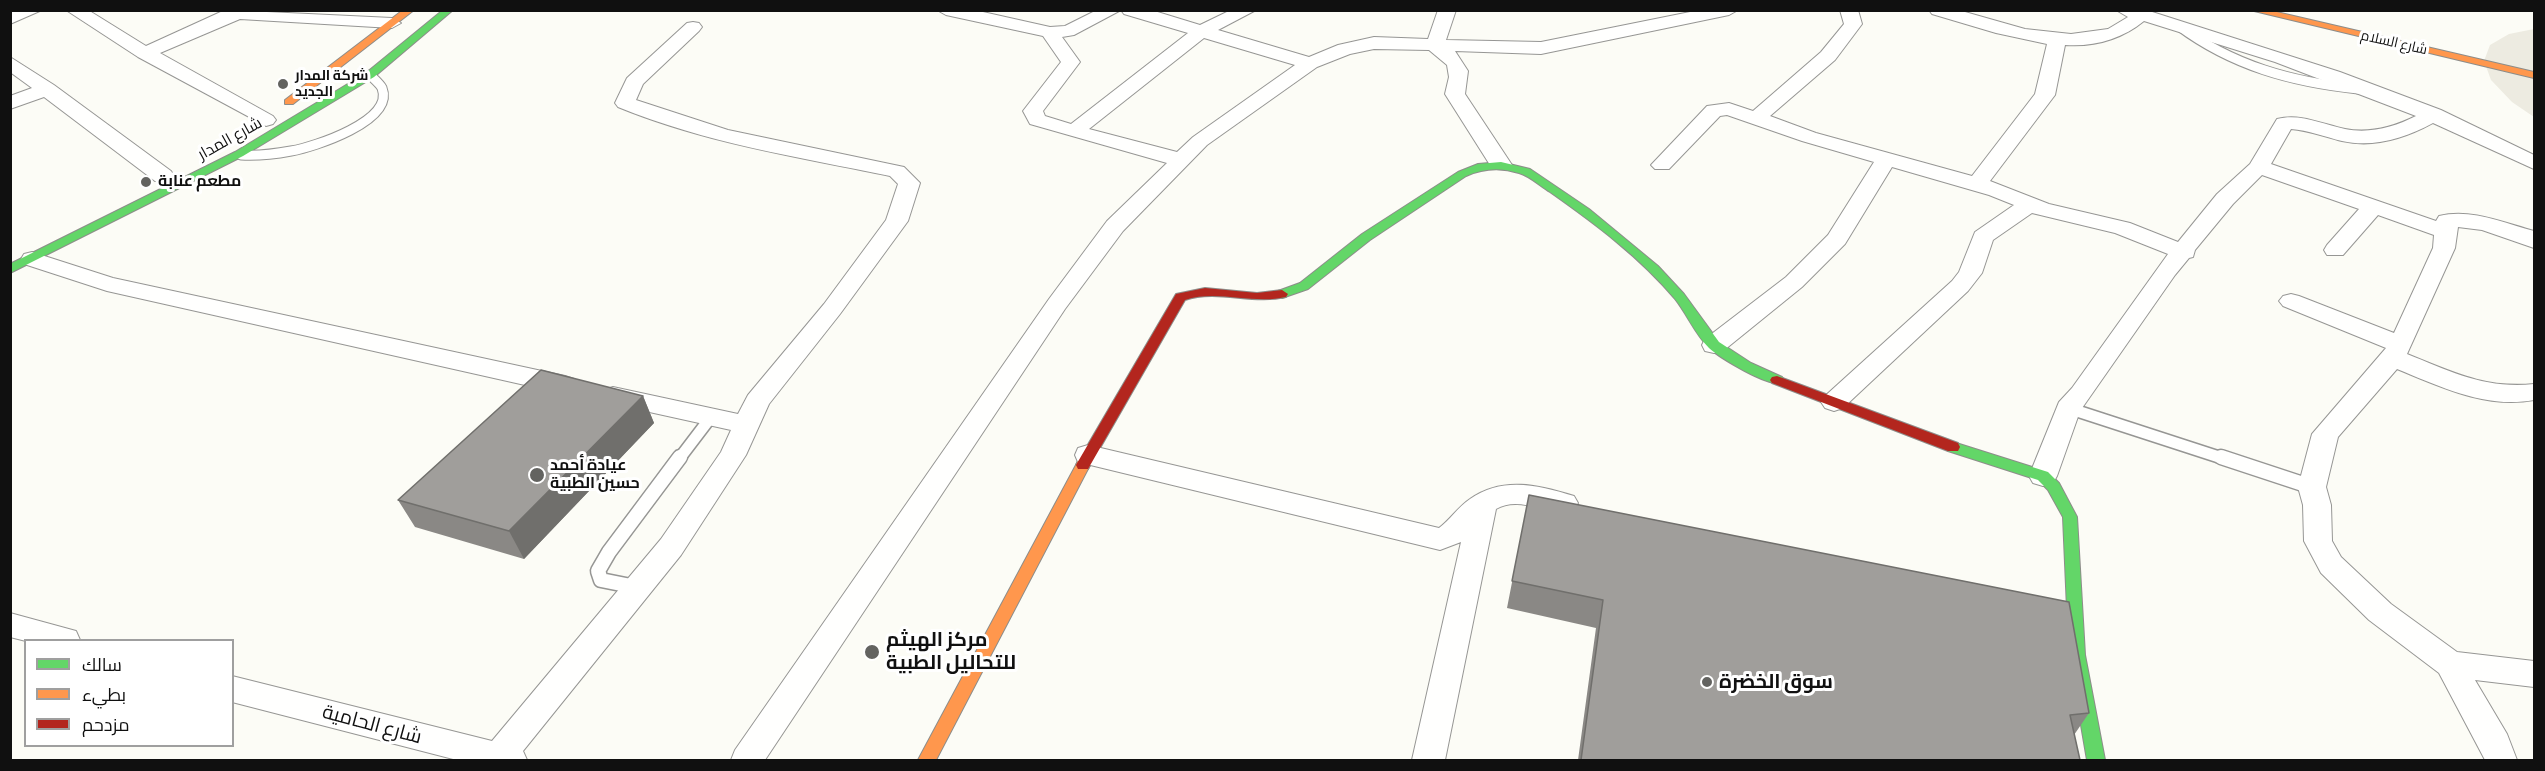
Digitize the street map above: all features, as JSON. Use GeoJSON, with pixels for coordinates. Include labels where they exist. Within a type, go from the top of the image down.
{"type":"FeatureCollection","features":[{"type":"Feature","properties":{"kind":"street"},"geometry":{"type":"LineString","coordinates":[[10,19],[33,10]]}},
{"type":"Feature","properties":{"kind":"street"},"geometry":{"type":"LineString","coordinates":[[75,10],[261,123]]}},
{"type":"Feature","properties":{"kind":"street","name":"شارع المدار"},"geometry":{"type":"LineString","coordinates":[[261,123],[410,10]]}},
{"type":"Feature","properties":{"kind":"street","name":"شارع المدار"},"geometry":{"type":"LineString","coordinates":[[21,264],[239,154],[370,75],[449,10]]}},
{"type":"Feature","properties":{"kind":"street"},"geometry":{"type":"LineString","coordinates":[[946,10],[1035,31],[1050,32],[1068,31],[1112,10]]}},
{"type":"Feature","properties":{"kind":"street"},"geometry":{"type":"LineString","coordinates":[[1130,10],[1310,63]]}},
{"type":"Feature","properties":{"kind":"street"},"geometry":{"type":"LineString","coordinates":[[1074,130],[1200,32],[1247,10]]}},
{"type":"Feature","properties":{"kind":"street"},"geometry":{"type":"LineString","coordinates":[[1435,46],[1447,10]]}},
{"type":"Feature","properties":{"kind":"street"},"geometry":{"type":"LineString","coordinates":[[747,760],[1057,304],[1115,226],[1208,135],[1310,63],[1346,49],[1374,43],[1542,48],[1729,10]]}},
{"type":"Feature","properties":{"kind":"street"},"geometry":{"type":"LineString","coordinates":[[1756,117],[1828,56],[1853,24],[1850,10]]}},
{"type":"Feature","properties":{"kind":"street"},"geometry":{"type":"LineString","coordinates":[[1938,10],[2057,39],[2100,37],[2117,32],[2133,13],[2294,60],[2434,114],[2535,163]]}},
{"type":"Feature","properties":{"kind":"street","name":"شارع السلام"},"geometry":{"type":"LineString","coordinates":[[2254,10],[2535,75]]}},
{"type":"Feature","properties":{"kind":"street","name":"شارع السلام"},"geometry":{"type":"LineString","coordinates":[[2312,10],[2535,62]]}},
{"type":"Feature","properties":{"kind":"street"},"geometry":{"type":"LineString","coordinates":[[144,53],[240,12],[392,23]]}},
{"type":"Feature","properties":{"kind":"street"},"geometry":{"type":"LineString","coordinates":[[504,759],[636,587],[671,547],[733,455],[757,401],[832,309],[897,221],[909,183],[897,171],[720,135],[662,120],[625,103],[634,82],[693,27]]}},
{"type":"Feature","properties":{"kind":"street"},"geometry":{"type":"LineString","coordinates":[[1050,32],[1062,53],[1071,62],[1033,111],[1037,120],[1181,160]]}},
{"type":"Feature","properties":{"kind":"street"},"geometry":{"type":"LineString","coordinates":[[1977,184],[2045,95],[2057,39]]}},
{"type":"Feature","properties":{"kind":"street"},"geometry":{"type":"LineString","coordinates":[[1435,46],[1450,56],[1458,65],[1460,78],[1455,94],[1501,165]]}},
{"type":"Feature","properties":{"kind":"street"},"geometry":{"type":"LineString","coordinates":[[10,63],[163,176]]}},
{"type":"Feature","properties":{"kind":"street"},"geometry":{"type":"LineString","coordinates":[[10,103],[47,89]]}},
{"type":"Feature","properties":{"kind":"street"},"geometry":{"type":"LineString","coordinates":[[1662,165],[1714,110],[1729,109],[1809,137],[1977,184],[2030,204],[2122,228],[2185,252]]}},
{"type":"Feature","properties":{"kind":"street"},"geometry":{"type":"LineString","coordinates":[[2043,476],[2068,408],[2081,394],[2167,270],[2185,252],[2225,199],[2259,166],[2284,123],[2297,122],[2360,137],[2412,127],[2434,114]]}},
{"type":"Feature","properties":{"kind":"street","name":"شارع المدار"},"geometry":{"type":"LineString","coordinates":[[66,225],[226,144]]}},
{"type":"Feature","properties":{"kind":"street"},"geometry":{"type":"LineString","coordinates":[[1714,345],[1794,282],[1837,239],[1886,160]]}},
{"type":"Feature","properties":{"kind":"street"},"geometry":{"type":"LineString","coordinates":[[927,760],[1088,455],[1180,297],[1193,291],[1212,291],[1269,298],[1304,286],[1366,237],[1450,180],[1478,168],[1501,165],[1527,171],[1585,211],[1654,269],[1680,297],[1714,345],[1746,366],[1785,384],[1988,460],[2043,476],[2054,487],[2070,517],[2062,614],[2077,655],[2096,760]]}},
{"type":"Feature","properties":{"kind":"street"},"geometry":{"type":"LineString","coordinates":[[2259,166],[2445,231]]}},
{"type":"Feature","properties":{"kind":"street"},"geometry":{"type":"LineString","coordinates":[[1834,402],[1960,286],[1970,273],[1983,237],[2030,204]]}},
{"type":"Feature","properties":{"kind":"street"},"geometry":{"type":"LineString","coordinates":[[2335,250],[2373,207]]}},
{"type":"Feature","properties":{"kind":"street"},"geometry":{"type":"LineString","coordinates":[[2501,760],[2495,744],[2450,664],[2380,612],[2331,565],[2319,541],[2317,505],[2312,487],[2325,434],[2396,352],[2430,283],[2444,248],[2447,221],[2454,218],[2530,237],[2535,241]]}},
{"type":"Feature","properties":{"kind":"street"},"geometry":{"type":"LineString","coordinates":[[21,264],[745,424]]}},
{"type":"Feature","properties":{"kind":"street"},"geometry":{"type":"LineString","coordinates":[[2291,301],[2473,388],[2517,397],[2535,392]]}},
{"type":"Feature","properties":{"kind":"street"},"geometry":{"type":"LineString","coordinates":[[1088,455],[1440,539],[1452,536],[1467,517],[1494,496],[1509,492],[1590,509]]}},
{"type":"Feature","properties":{"kind":"street"},"geometry":{"type":"LineString","coordinates":[[1428,760],[1483,504]]}},
{"type":"Feature","properties":{"kind":"street"},"geometry":{"type":"LineString","coordinates":[[10,625],[61,639]]}},
{"type":"Feature","properties":{"kind":"street"},"geometry":{"type":"LineString","coordinates":[[2450,664],[2535,674]]}},
{"type":"Feature","properties":{"kind":"street","name":"شارع الحامية"},"geometry":{"type":"LineString","coordinates":[[234,690],[504,759]]}},
{"type":"Feature","properties":{"kind":"lane"},"geometry":{"type":"LineString","coordinates":[[239,154],[261,156],[304,149],[359,125],[372,116],[385,97],[385,89],[370,75]]}},
{"type":"Feature","properties":{"kind":"lane"},"geometry":{"type":"LineString","coordinates":[[2068,408],[2312,487]]}},
{"type":"Feature","properties":{"kind":"lane"},"geometry":{"type":"LineString","coordinates":[[636,587],[601,580],[598,571],[609,552],[711,417]]}},
{"type":"Feature","properties":{"kind":"shaded area"},"geometry":{"type":"Polygon","coordinates":[[[2534,29],[2534,117],[2512,102],[2491,80],[2484,61],[2490,45],[2509,34],[2534,29]]]}},
{"type":"Feature","properties":{"kind":"building"},"geometry":{"type":"Polygon","coordinates":[[[541,370],[643,396],[509,531],[398,500],[541,370]]]}},
{"type":"Feature","properties":{"kind":"building"},"geometry":{"type":"Polygon","coordinates":[[[1529,495],[2069,602],[2089,713],[2070,715],[2080,760],[1581,760],[1603,600],[1512,581],[1529,495]]]}},
{"type":"Feature","properties":{"kind":"traffic: fast"},"geometry":{"type":"LineString","coordinates":[[10,269],[239,154],[370,75],[449,10]]}},
{"type":"Feature","properties":{"kind":"traffic: fast"},"geometry":{"type":"LineString","coordinates":[[1282,294],[1304,286],[1366,237],[1462,174],[1478,167],[1501,165],[1526,171],[1585,211],[1654,269],[1680,297],[1714,345],[1746,366],[1777,380]]}},
{"type":"Feature","properties":{"kind":"traffic: fast"},"geometry":{"type":"LineString","coordinates":[[1953,447],[2043,476],[2054,487],[2070,517],[2077,655],[2096,760]]}},
{"type":"Feature","properties":{"kind":"traffic: slow"},"geometry":{"type":"LineString","coordinates":[[289,102],[410,10]]}},
{"type":"Feature","properties":{"kind":"traffic: slow"},"geometry":{"type":"LineString","coordinates":[[2254,10],[2534,75]]}},
{"type":"Feature","properties":{"kind":"traffic: slow"},"geometry":{"type":"LineString","coordinates":[[927,760],[1083,465]]}},
{"type":"Feature","properties":{"kind":"traffic: jam"},"geometry":{"type":"LineString","coordinates":[[1083,465],[1180,297],[1205,292],[1257,297],[1282,294]]}},
{"type":"Feature","properties":{"kind":"traffic: jam"},"geometry":{"type":"LineString","coordinates":[[1777,380],[1953,447]]}},
{"type":"Feature","properties":{"kind":"place","name":"شركة المدار الجديد"},"geometry":{"type":"Point","coordinates":[283,84]}},
{"type":"Feature","properties":{"kind":"place","name":"مطعم عنابة"},"geometry":{"type":"Point","coordinates":[146,182]}},
{"type":"Feature","properties":{"kind":"place","name":"عيادة أحمد حسين الطبية"},"geometry":{"type":"Point","coordinates":[537,475]}},
{"type":"Feature","properties":{"kind":"place","name":"مركز الهيثم للتحاليل الطبية"},"geometry":{"type":"Point","coordinates":[872,652]}},
{"type":"Feature","properties":{"kind":"place","name":"سوق الخضرة"},"geometry":{"type":"Point","coordinates":[1707,682]}}]}
